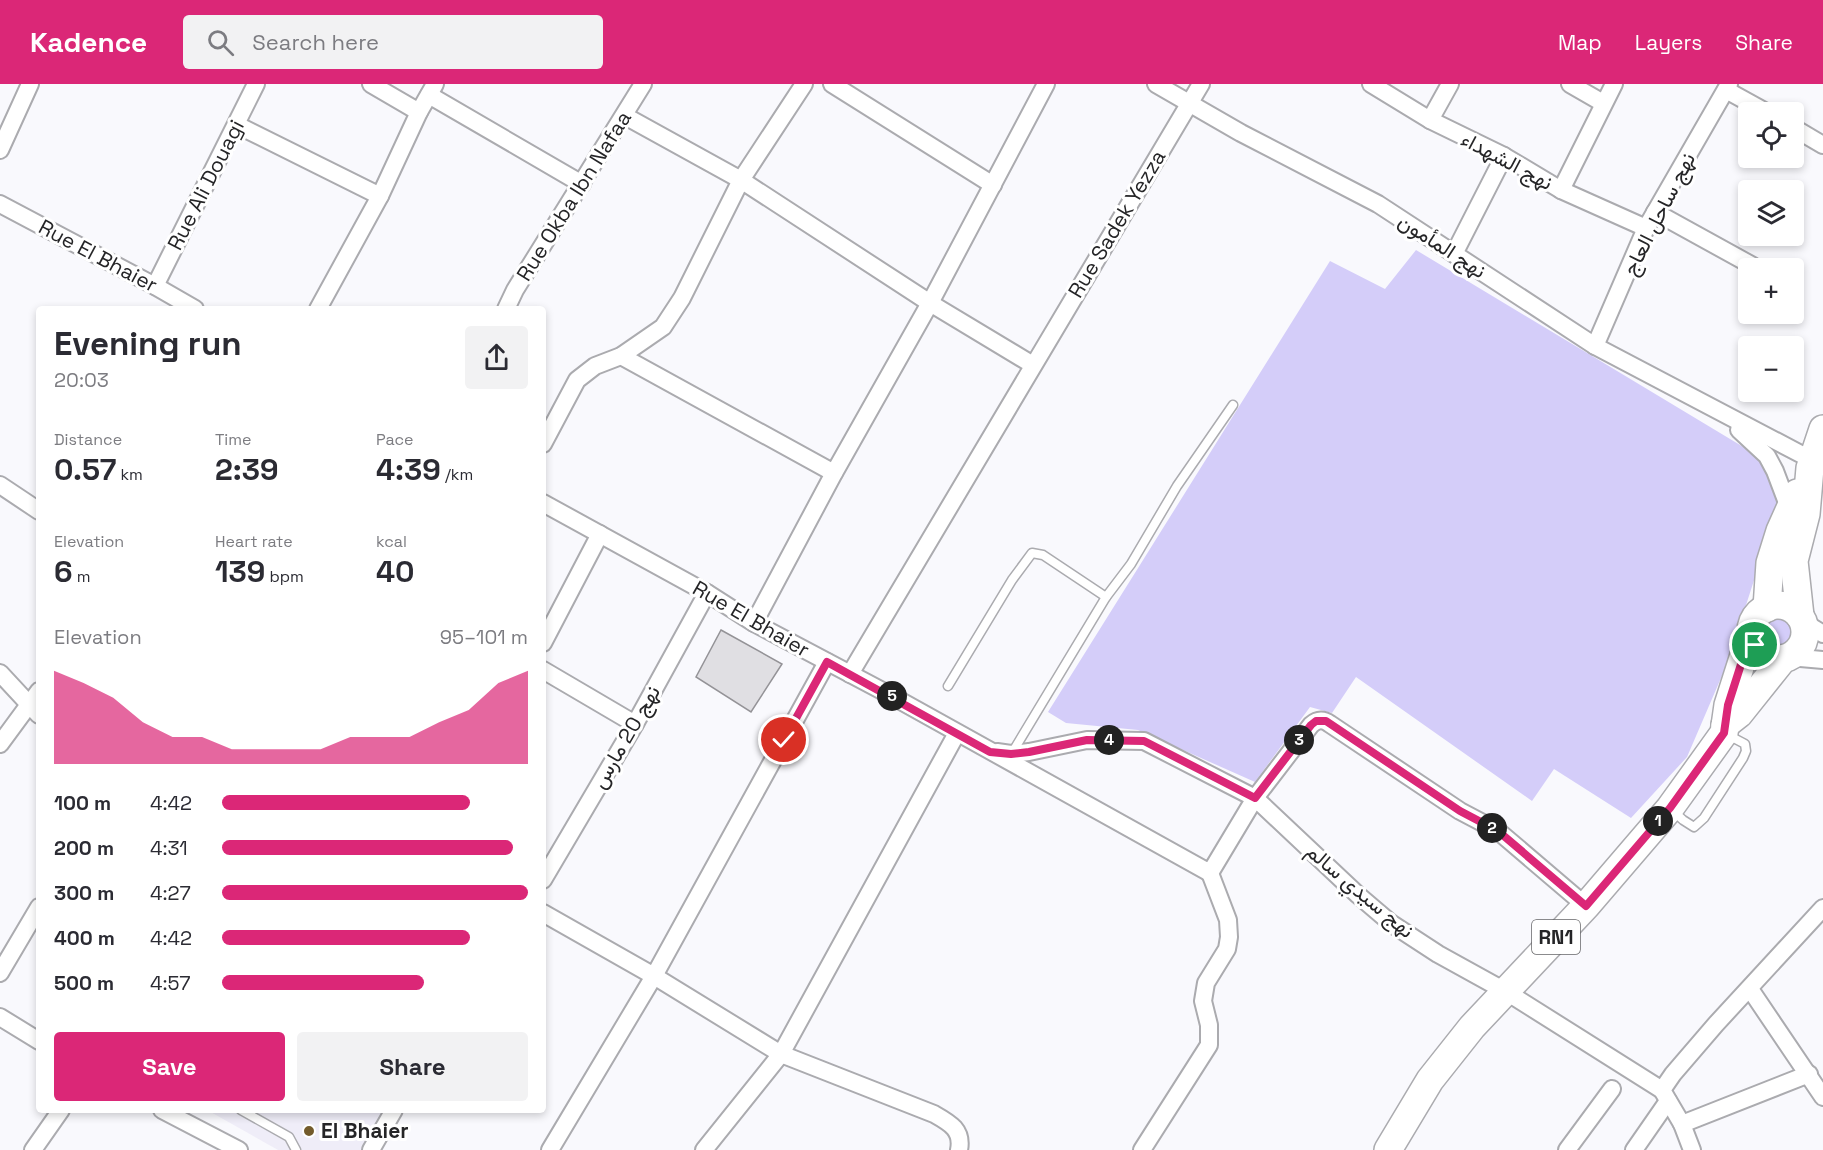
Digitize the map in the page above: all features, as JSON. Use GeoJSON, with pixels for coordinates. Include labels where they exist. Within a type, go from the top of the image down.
{"type":"FeatureCollection","features":[{"type":"Feature","properties":{"kind":"main road","name":"RN1"},"geometry":{"type":"LineString","coordinates":[[1724,729],[1728,705],[1754,621],[1767,608],[1770,563],[1789,508],[1811,464],[1823,429]]}},
{"type":"Feature","properties":{"kind":"main road","name":"RN1"},"geometry":{"type":"LineString","coordinates":[[1388,1150],[1431,1080],[1472,1027],[1586,906],[1670,808],[1724,729],[1786,658],[1801,646],[1808,624],[1794,561],[1806,514],[1811,464]]}},
{"type":"Feature","properties":{"kind":"main road"},"geometry":{"type":"LineString","coordinates":[[1767,608],[1776,606],[1793,610],[1808,624]]}},
{"type":"Feature","properties":{"kind":"main road"},"geometry":{"type":"LineString","coordinates":[[1752,630],[1755,645],[1760,652],[1767,657],[1786,658]]}},
{"type":"Feature","properties":{"kind":"street"},"geometry":{"type":"LineString","coordinates":[[0,150],[30,84]]}},
{"type":"Feature","properties":{"kind":"street","name":"Rue Ali Douagi"},"geometry":{"type":"LineString","coordinates":[[155,286],[256,84]]}},
{"type":"Feature","properties":{"kind":"street"},"geometry":{"type":"LineString","coordinates":[[371,84],[419,112]]}},
{"type":"Feature","properties":{"kind":"street","name":"Rue Okba Ibn Nafaa"},"geometry":{"type":"LineString","coordinates":[[507,306],[515,290],[643,84]]}},
{"type":"Feature","properties":{"kind":"street"},"geometry":{"type":"LineString","coordinates":[[546,438],[577,380],[595,366],[621,356],[663,327],[682,298],[741,180],[804,84]]}},
{"type":"Feature","properties":{"kind":"street"},"geometry":{"type":"LineString","coordinates":[[832,84],[993,184]]}},
{"type":"Feature","properties":{"kind":"street"},"geometry":{"type":"LineString","coordinates":[[754,623],[834,473],[930,303],[1046,84]]}},
{"type":"Feature","properties":{"kind":"street","name":"نهج المأمون"},"geometry":{"type":"LineString","coordinates":[[1156,84],[1241,133],[1378,204],[1595,346],[1811,464]]}},
{"type":"Feature","properties":{"kind":"street","name":"Rue Sadek Yezza"},"geometry":{"type":"LineString","coordinates":[[850,674],[1201,84]]}},
{"type":"Feature","properties":{"kind":"street","name":"نهج الشهداء"},"geometry":{"type":"LineString","coordinates":[[1371,84],[1430,120],[1504,156],[1561,190],[1646,228]]}},
{"type":"Feature","properties":{"kind":"street"},"geometry":{"type":"LineString","coordinates":[[1430,120],[1450,84]]}},
{"type":"Feature","properties":{"kind":"street"},"geometry":{"type":"LineString","coordinates":[[1570,84],[1603,103]]}},
{"type":"Feature","properties":{"kind":"street"},"geometry":{"type":"LineString","coordinates":[[1561,190],[1614,84]]}},
{"type":"Feature","properties":{"kind":"street"},"geometry":{"type":"LineString","coordinates":[[1727,87],[1750,102]]}},
{"type":"Feature","properties":{"kind":"street","name":"نهج ساحل العاج"},"geometry":{"type":"LineString","coordinates":[[1595,346],[1646,228],[1727,87]]}},
{"type":"Feature","properties":{"kind":"street"},"geometry":{"type":"LineString","coordinates":[[320,306],[381,196],[419,112],[432,89],[582,184]]}},
{"type":"Feature","properties":{"kind":"street"},"geometry":{"type":"LineString","coordinates":[[625,116],[741,180],[930,303],[1033,365]]}},
{"type":"Feature","properties":{"kind":"street"},"geometry":{"type":"LineString","coordinates":[[237,125],[381,196]]}},
{"type":"Feature","properties":{"kind":"street"},"geometry":{"type":"LineString","coordinates":[[1804,134],[1823,145]]}},
{"type":"Feature","properties":{"kind":"street"},"geometry":{"type":"LineString","coordinates":[[1454,254],[1504,156]]}},
{"type":"Feature","properties":{"kind":"street","name":"Rue El Bhaier"},"geometry":{"type":"LineString","coordinates":[[0,204],[190,306]]}},
{"type":"Feature","properties":{"kind":"street"},"geometry":{"type":"LineString","coordinates":[[1655,212],[1738,258]]}},
{"type":"Feature","properties":{"kind":"street"},"geometry":{"type":"LineString","coordinates":[[621,356],[834,473]]}},
{"type":"Feature","properties":{"kind":"street","name":"نهج المأمون"},"geometry":{"type":"LineString","coordinates":[[1723,415],[1767,456],[1789,508]]}},
{"type":"Feature","properties":{"kind":"street"},"geometry":{"type":"LineString","coordinates":[[0,485],[36,509]]}},
{"type":"Feature","properties":{"kind":"street","name":"Rue El Bhaier"},"geometry":{"type":"LineString","coordinates":[[546,505],[707,593],[754,623],[1210,873]]}},
{"type":"Feature","properties":{"kind":"street"},"geometry":{"type":"LineString","coordinates":[[546,637],[600,534]]}},
{"type":"Feature","properties":{"kind":"street","name":"نهج 20 مارس"},"geometry":{"type":"LineString","coordinates":[[546,875],[635,724],[707,593]]}},
{"type":"Feature","properties":{"kind":"street"},"geometry":{"type":"LineString","coordinates":[[1786,658],[1823,660]]}},
{"type":"Feature","properties":{"kind":"street"},"geometry":{"type":"LineString","coordinates":[[550,1150],[654,976],[827,662]]}},
{"type":"Feature","properties":{"kind":"street"},"geometry":{"type":"LineString","coordinates":[[546,672],[635,724]]}},
{"type":"Feature","properties":{"kind":"street"},"geometry":{"type":"LineString","coordinates":[[0,673],[36,703],[0,744]]}},
{"type":"Feature","properties":{"kind":"street"},"geometry":{"type":"LineString","coordinates":[[1142,1150],[1209,1045],[1209,1025],[1203,1001],[1206,983],[1227,949],[1229,937],[1228,920],[1210,873],[1255,798],[1316,721],[1326,721],[1460,811],[1498,831],[1586,906]]}},
{"type":"Feature","properties":{"kind":"street"},"geometry":{"type":"LineString","coordinates":[[704,1150],[782,1054],[957,733]]}},
{"type":"Feature","properties":{"kind":"street","name":"نهج سيدي سالم"},"geometry":{"type":"LineString","coordinates":[[990,752],[1011,754],[1029,752],[1087,740],[1144,741],[1255,798],[1392,924],[1438,954],[1504,991],[1665,1095]]}},
{"type":"Feature","properties":{"kind":"street"},"geometry":{"type":"LineString","coordinates":[[1634,1150],[1665,1095],[1673,1074],[1823,908]]}},
{"type":"Feature","properties":{"kind":"street"},"geometry":{"type":"LineString","coordinates":[[0,973],[36,912]]}},
{"type":"Feature","properties":{"kind":"street"},"geometry":{"type":"LineString","coordinates":[[546,915],[654,976],[782,1054],[934,1114],[953,1125],[959,1132],[959,1150]]}},
{"type":"Feature","properties":{"kind":"street"},"geometry":{"type":"LineString","coordinates":[[1750,989],[1823,1097]]}},
{"type":"Feature","properties":{"kind":"street"},"geometry":{"type":"LineString","coordinates":[[0,1017],[36,1039]]}},
{"type":"Feature","properties":{"kind":"street"},"geometry":{"type":"LineString","coordinates":[[1682,1124],[1809,1074]]}},
{"type":"Feature","properties":{"kind":"street"},"geometry":{"type":"LineString","coordinates":[[1568,1150],[1612,1089]]}},
{"type":"Feature","properties":{"kind":"street"},"geometry":{"type":"LineString","coordinates":[[1665,1095],[1682,1124],[1692,1150]]}},
{"type":"Feature","properties":{"kind":"street"},"geometry":{"type":"LineString","coordinates":[[33,1150],[59,1113]]}},
{"type":"Feature","properties":{"kind":"street"},"geometry":{"type":"LineString","coordinates":[[168,1113],[239,1150]]}},
{"type":"Feature","properties":{"kind":"street"},"geometry":{"type":"LineString","coordinates":[[371,1150],[392,1113]]}},
{"type":"Feature","properties":{"kind":"lane"},"geometry":{"type":"LineString","coordinates":[[1011,754],[1106,597],[1131,564],[1177,486],[1233,405]]}},
{"type":"Feature","properties":{"kind":"lane"},"geometry":{"type":"LineString","coordinates":[[948,686],[1012,580],[1032,553],[1043,555],[1106,597]]}},
{"type":"Feature","properties":{"kind":"lane"},"geometry":{"type":"LineString","coordinates":[[246,1113],[289,1137],[296,1150]]}},
{"type":"Feature","properties":{"kind":"shaded area"},"geometry":{"type":"Polygon","coordinates":[[[1416,250],[1760,457],[1778,506],[1727,664],[1687,757],[1631,818],[1554,769],[1532,801],[1356,677],[1332,713],[1310,707],[1255,782],[1138,730],[1066,723],[1048,712],[1330,261],[1385,289],[1416,250]]]}},
{"type":"Feature","properties":{"kind":"shaded area"},"geometry":{"type":"Polygon","coordinates":[[[1779,617],[1790,622],[1795,633],[1790,644],[1779,649],[1768,644],[1763,633],[1768,622],[1779,617]]]}},
{"type":"Feature","properties":{"kind":"shaded area","name":"El Bhaier"},"geometry":{"type":"Polygon","coordinates":[[[212,1113],[382,1113],[362,1150],[278,1150],[212,1113]]]}},
{"type":"Feature","properties":{"kind":"building"},"geometry":{"type":"Polygon","coordinates":[[[721,630],[782,664],[751,712],[696,677],[721,630]]]}},
{"type":"Feature","properties":{"kind":"place","name":"El Bhaier"},"geometry":{"type":"Point","coordinates":[309,1131]}},
{"type":"Feature","properties":{"kind":"route"},"geometry":{"type":"LineString","coordinates":[[784,740],[827,662],[990,752],[1011,754],[1029,752],[1087,740],[1144,741],[1255,798],[1311,725],[1316,721],[1326,721],[1460,811],[1498,831],[1586,906],[1670,808],[1724,733],[1728,705],[1752,630],[1755,645]]}}]}
